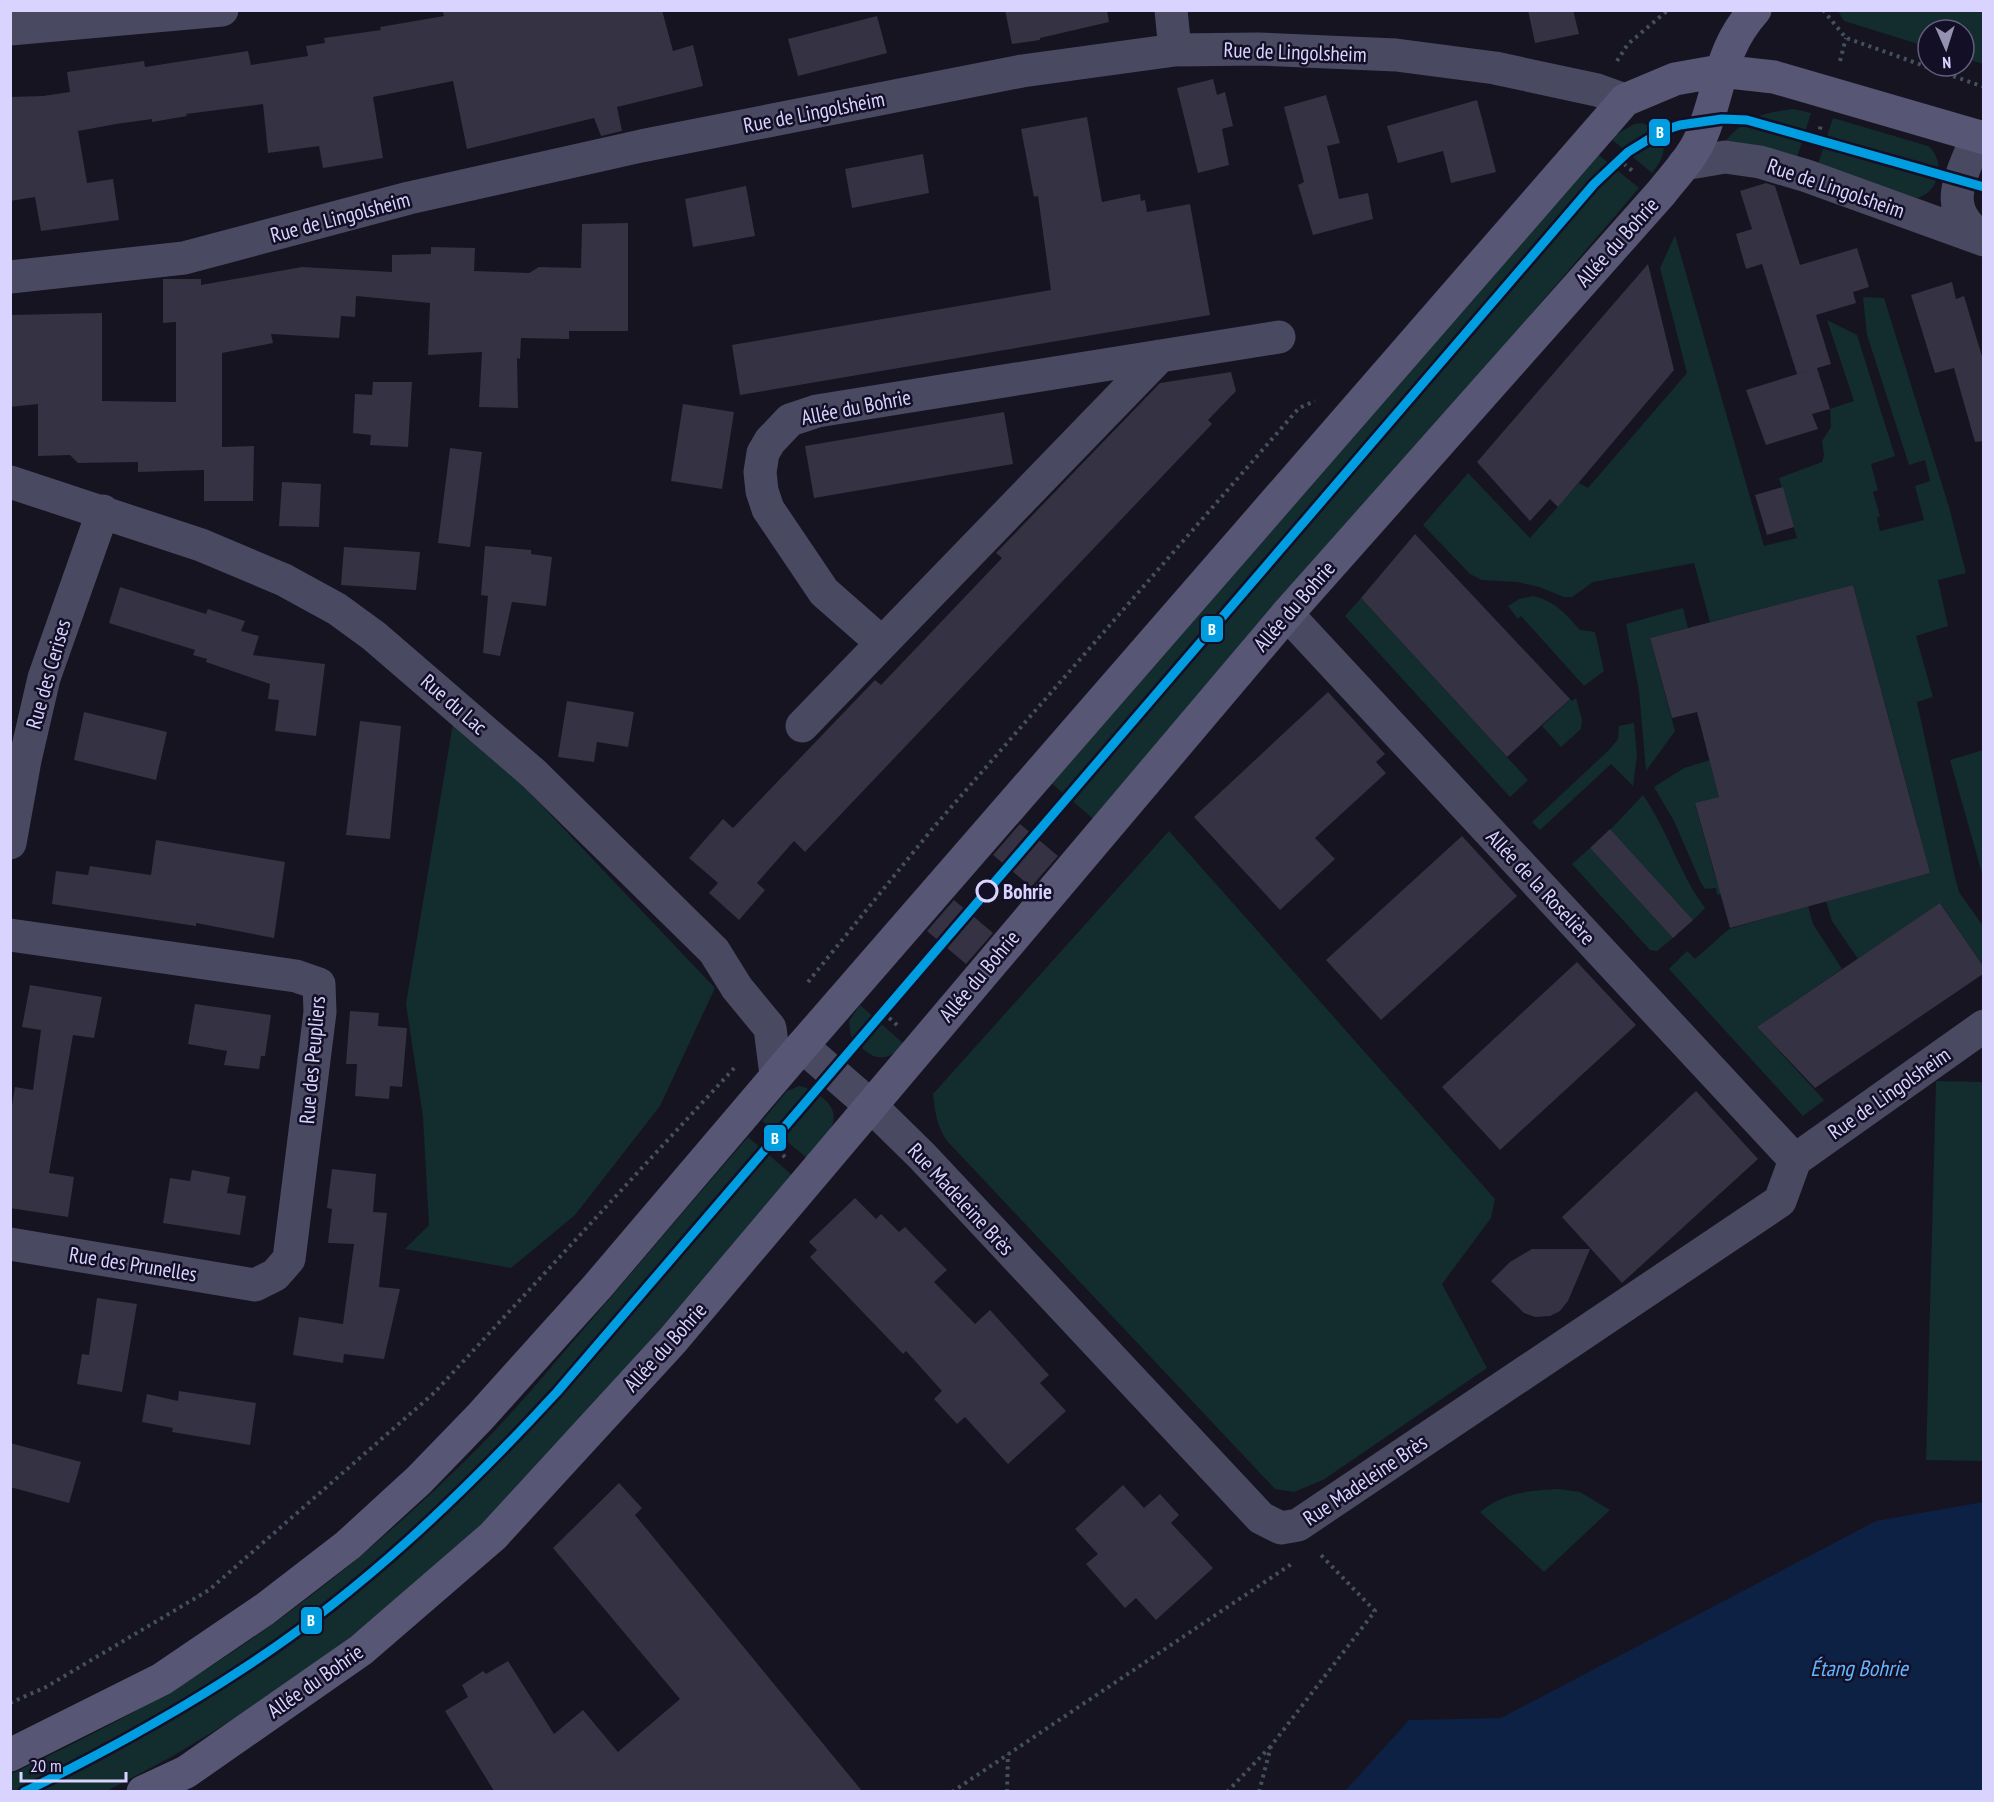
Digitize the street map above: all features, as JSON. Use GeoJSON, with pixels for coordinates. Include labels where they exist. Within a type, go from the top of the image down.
{"type":"FeatureCollection","features":[{"type":"Feature","properties":{"kind":"main road","name":"Allée du Bohrie"},"geometry":{"type":"LineString","coordinates":[[143,1791],[186,1772],[361,1650],[493,1536],[672,1341],[1287,614],[1661,193],[1684,164],[1701,136],[1720,70],[1742,24],[1755,10]]}},
{"type":"Feature","properties":{"kind":"main road","name":"Rue de Lingolsheim"},"geometry":{"type":"LineString","coordinates":[[1611,95],[1720,70],[1774,77],[1980,137]]}},
{"type":"Feature","properties":{"kind":"main road"},"geometry":{"type":"LineString","coordinates":[[10,1755],[162,1679],[265,1609],[348,1545],[419,1480],[480,1417],[597,1287],[776,1076],[1592,138],[1611,95]]}},
{"type":"Feature","properties":{"kind":"street"},"geometry":{"type":"LineString","coordinates":[[10,29],[222,10]]}},
{"type":"Feature","properties":{"kind":"street"},"geometry":{"type":"LineString","coordinates":[[1171,10],[1175,50]]}},
{"type":"Feature","properties":{"kind":"street","name":"Rue de Lingolsheim"},"geometry":{"type":"LineString","coordinates":[[10,277],[184,258],[409,198],[641,146],[1022,71],[1175,50],[1258,49],[1396,55],[1495,68],[1611,95]]}},
{"type":"Feature","properties":{"kind":"street","name":"Rue de Lingolsheim"},"geometry":{"type":"LineString","coordinates":[[1980,137],[1961,180],[1956,207],[1964,223],[1983,240]]}},
{"type":"Feature","properties":{"kind":"street","name":"Rue de Lingolsheim"},"geometry":{"type":"LineString","coordinates":[[1684,164],[1725,157],[1760,162],[1807,176],[1983,240]]}},
{"type":"Feature","properties":{"kind":"street","name":"Allée du Bohrie"},"geometry":{"type":"LineString","coordinates":[[882,642],[824,592],[768,509],[762,491],[760,472],[763,453],[780,428],[790,420],[817,411],[1279,337]]}},
{"type":"Feature","properties":{"kind":"street"},"geometry":{"type":"LineString","coordinates":[[802,726],[1160,356]]}},
{"type":"Feature","properties":{"kind":"street","name":"Rue du Lac"},"geometry":{"type":"LineString","coordinates":[[10,482],[201,545],[312,594],[374,636],[421,674],[533,773],[714,951],[737,987],[770,1028],[776,1076]]}},
{"type":"Feature","properties":{"kind":"street","name":"Rue des Cerises"},"geometry":{"type":"LineString","coordinates":[[12,826],[47,669],[103,511]]}},
{"type":"Feature","properties":{"kind":"street","name":"Allée de la Roselière"},"geometry":{"type":"LineString","coordinates":[[1287,614],[1794,1160]]}},
{"type":"Feature","properties":{"kind":"street","name":"Rue des Peupliers"},"geometry":{"type":"LineString","coordinates":[[10,935],[296,975],[319,984],[320,1012],[289,1259],[275,1275],[255,1285]]}},
{"type":"Feature","properties":{"kind":"street","name":"Rue de Lingolsheim"},"geometry":{"type":"LineString","coordinates":[[1794,1160],[1983,1026]]}},
{"type":"Feature","properties":{"kind":"street","name":"Rue Madeleine Brès"},"geometry":{"type":"LineString","coordinates":[[802,1046],[871,1106],[922,1156],[1261,1518],[1281,1528],[1298,1525],[1780,1201],[1794,1160]]}},
{"type":"Feature","properties":{"kind":"street","name":"Rue des Prunelles"},"geometry":{"type":"LineString","coordinates":[[10,1244],[255,1285]]}},
{"type":"Feature","properties":{"kind":"path"},"geometry":{"type":"LineString","coordinates":[[1611,95],[1628,44],[1668,10]]}},
{"type":"Feature","properties":{"kind":"path"},"geometry":{"type":"LineString","coordinates":[[1823,10],[1846,38],[1983,87]]}},
{"type":"Feature","properties":{"kind":"path"},"geometry":{"type":"LineString","coordinates":[[1592,138],[1661,193]]}},
{"type":"Feature","properties":{"kind":"path"},"geometry":{"type":"LineString","coordinates":[[10,1703],[46,1687],[209,1590],[416,1409],[434,1393],[744,1057]]}},
{"type":"Feature","properties":{"kind":"path"},"geometry":{"type":"LineString","coordinates":[[1227,1791],[1271,1746],[1375,1611],[1314,1548]]}},
{"type":"Feature","properties":{"kind":"path"},"geometry":{"type":"LineString","coordinates":[[1259,1791],[1271,1746]]}},
{"type":"Feature","properties":{"kind":"path"},"geometry":{"type":"LineString","coordinates":[[1007,1791],[1008,1753]]}},
{"type":"Feature","properties":{"kind":"green space"},"geometry":{"type":"Polygon","coordinates":[[[1838,11],[1983,11],[1983,64],[1976,62],[1976,18],[1916,18],[1916,43],[1844,21],[1838,11]]]}},
{"type":"Feature","properties":{"kind":"green space"},"geometry":{"type":"Polygon","coordinates":[[[1794,109],[1811,113],[1796,161],[1723,144],[1739,128],[1755,118],[1772,112],[1794,109]]]}},
{"type":"Feature","properties":{"kind":"green space"},"geometry":{"type":"Polygon","coordinates":[[[1833,118],[1928,146],[1934,152],[1938,167],[1938,175],[1931,189],[1925,195],[1917,198],[1817,167],[1833,118]]]}},
{"type":"Feature","properties":{"kind":"green space"},"geometry":{"type":"Polygon","coordinates":[[[1643,123],[1659,132],[1664,148],[1659,163],[1652,173],[1610,138],[1634,124],[1643,123]]]}},
{"type":"Feature","properties":{"kind":"green space"},"geometry":{"type":"Polygon","coordinates":[[[1595,152],[1639,188],[1097,822],[1050,782],[1595,152]]]}},
{"type":"Feature","properties":{"kind":"green space"},"geometry":{"type":"Polygon","coordinates":[[[1675,235],[1764,546],[1797,538],[1779,478],[1822,462],[1824,455],[1822,441],[1831,427],[1830,409],[1854,401],[1827,320],[1857,335],[1895,456],[1871,464],[1878,490],[1873,492],[1880,516],[1877,518],[1880,531],[1924,520],[1915,486],[1930,481],[1925,460],[1909,465],[1867,335],[1863,297],[1884,298],[1949,507],[1966,573],[1938,580],[1948,626],[1916,636],[1933,697],[1917,702],[1959,892],[1983,926],[1983,966],[1941,904],[1858,959],[1832,921],[1826,901],[1930,873],[1924,853],[1858,844],[1918,827],[1853,585],[1710,622],[1694,563],[1593,582],[1572,597],[1564,597],[1539,587],[1517,582],[1482,580],[1470,574],[1423,525],[1468,473],[1530,538],[1579,483],[1588,488],[1687,373],[1660,268],[1675,235]]]}},
{"type":"Feature","properties":{"kind":"green space"},"geometry":{"type":"Polygon","coordinates":[[[1533,596],[1554,605],[1580,630],[1595,632],[1604,671],[1584,686],[1521,616],[1518,619],[1508,606],[1519,599],[1533,596]]]}},
{"type":"Feature","properties":{"kind":"green space"},"geometry":{"type":"Polygon","coordinates":[[[1361,598],[1528,780],[1510,797],[1345,616],[1361,598]]]}},
{"type":"Feature","properties":{"kind":"green space"},"geometry":{"type":"Polygon","coordinates":[[[1683,608],[1688,628],[1650,638],[1675,731],[1646,771],[1639,691],[1626,624],[1683,608]]]}},
{"type":"Feature","properties":{"kind":"green space"},"geometry":{"type":"Polygon","coordinates":[[[1576,698],[1582,720],[1581,729],[1561,747],[1542,726],[1570,699],[1572,701],[1576,698]]]}},
{"type":"Feature","properties":{"kind":"green space"},"geometry":{"type":"Polygon","coordinates":[[[453,723],[511,773],[715,988],[660,1106],[575,1215],[511,1268],[405,1249],[429,1225],[423,1117],[406,1004],[453,723]]]}},
{"type":"Feature","properties":{"kind":"green space"},"geometry":{"type":"Polygon","coordinates":[[[1634,723],[1637,755],[1633,786],[1611,764],[1540,830],[1532,822],[1610,749],[1618,739],[1619,726],[1634,723]]]}},
{"type":"Feature","properties":{"kind":"green space"},"geometry":{"type":"Polygon","coordinates":[[[1745,749],[1793,776],[1695,804],[1717,883],[1766,869],[1769,880],[1717,895],[1716,888],[1705,889],[1701,883],[1674,821],[1654,787],[1684,768],[1745,749]]]}},
{"type":"Feature","properties":{"kind":"green space"},"geometry":{"type":"Polygon","coordinates":[[[1984,750],[1983,877],[1950,760],[1984,750]]]}},
{"type":"Feature","properties":{"kind":"green space"},"geometry":{"type":"Polygon","coordinates":[[[1643,795],[1660,823],[1688,881],[1705,908],[1693,920],[1610,830],[1643,795]]]}},
{"type":"Feature","properties":{"kind":"green space"},"geometry":{"type":"Polygon","coordinates":[[[1169,831],[1495,1199],[1491,1218],[1442,1284],[1487,1368],[1323,1480],[1294,1492],[1275,1489],[948,1142],[941,1131],[936,1114],[933,1094],[1169,831]]]}},
{"type":"Feature","properties":{"kind":"green space"},"geometry":{"type":"Polygon","coordinates":[[[1590,848],[1673,938],[1657,951],[1650,950],[1572,864],[1590,848]]]}},
{"type":"Feature","properties":{"kind":"green space"},"geometry":{"type":"Polygon","coordinates":[[[1808,906],[1813,924],[1842,969],[1757,1027],[1824,1100],[1803,1116],[1669,969],[1687,951],[1695,959],[1729,929],[1808,906]]]}},
{"type":"Feature","properties":{"kind":"green space"},"geometry":{"type":"Polygon","coordinates":[[[860,1005],[904,1044],[890,1056],[876,1057],[870,1054],[851,1036],[849,1021],[860,1005]]]}},
{"type":"Feature","properties":{"kind":"green space"},"geometry":{"type":"Polygon","coordinates":[[[1936,1081],[1983,1082],[1983,1461],[1926,1460],[1936,1081]]]}},
{"type":"Feature","properties":{"kind":"green space"},"geometry":{"type":"Polygon","coordinates":[[[799,1086],[815,1092],[831,1107],[834,1115],[830,1130],[807,1158],[762,1121],[787,1091],[799,1086]]]}},
{"type":"Feature","properties":{"kind":"green space"},"geometry":{"type":"Polygon","coordinates":[[[748,1137],[792,1175],[583,1419],[514,1494],[436,1567],[352,1636],[265,1700],[173,1756],[107,1791],[11,1792],[11,1774],[160,1697],[245,1644],[326,1584],[403,1519],[475,1451],[519,1405],[748,1137]]]}},
{"type":"Feature","properties":{"kind":"green space"},"geometry":{"type":"Polygon","coordinates":[[[1559,1489],[1580,1492],[1610,1510],[1544,1572],[1480,1512],[1507,1497],[1538,1490],[1559,1489]]]}},
{"type":"Feature","properties":{"kind":"water","name":"Étang Bohrie"},"geometry":{"type":"Polygon","coordinates":[[[1983,1502],[1983,1791],[1345,1791],[1409,1720],[1501,1718],[1876,1521],[1983,1502]]]}},
{"type":"Feature","properties":{"kind":"building"},"geometry":{"type":"Polygon","coordinates":[[[442,10],[662,10],[673,51],[693,45],[703,86],[617,107],[622,131],[601,136],[594,118],[467,149],[453,81],[373,97],[383,158],[323,168],[319,146],[268,153],[263,104],[186,114],[187,116],[152,122],[152,119],[116,124],[78,131],[87,183],[113,179],[119,220],[41,231],[35,197],[10,201],[10,97],[70,92],[67,72],[144,61],[145,67],[248,51],[251,65],[308,56],[306,46],[325,43],[324,38],[381,30],[380,27],[444,16],[442,10]]]}},
{"type":"Feature","properties":{"kind":"building"},"geometry":{"type":"Polygon","coordinates":[[[1005,10],[1107,10],[1109,22],[1040,38],[1040,40],[1012,44],[1005,10]]]}},
{"type":"Feature","properties":{"kind":"building"},"geometry":{"type":"Polygon","coordinates":[[[1528,10],[1573,10],[1579,34],[1535,43],[1528,10]]]}},
{"type":"Feature","properties":{"kind":"building"},"geometry":{"type":"Polygon","coordinates":[[[877,16],[887,53],[798,76],[788,39],[877,16]]]}},
{"type":"Feature","properties":{"kind":"building"},"geometry":{"type":"Polygon","coordinates":[[[1213,79],[1217,95],[1225,92],[1233,126],[1222,129],[1229,165],[1198,173],[1177,88],[1213,79]]]}},
{"type":"Feature","properties":{"kind":"building"},"geometry":{"type":"Polygon","coordinates":[[[1326,95],[1340,143],[1327,146],[1339,199],[1368,193],[1373,219],[1313,235],[1298,185],[1304,182],[1284,107],[1326,95]]]}},
{"type":"Feature","properties":{"kind":"building"},"geometry":{"type":"Polygon","coordinates":[[[1477,100],[1496,172],[1451,183],[1443,151],[1398,163],[1387,126],[1477,100]]]}},
{"type":"Feature","properties":{"kind":"building"},"geometry":{"type":"Polygon","coordinates":[[[1087,117],[1102,202],[1140,194],[1141,201],[1145,200],[1147,212],[1190,204],[1210,315],[740,395],[732,345],[1051,290],[1038,196],[1034,197],[1021,129],[1087,117]]]}},
{"type":"Feature","properties":{"kind":"building"},"geometry":{"type":"Polygon","coordinates":[[[923,154],[929,193],[852,208],[845,169],[923,154]]]}},
{"type":"Feature","properties":{"kind":"building"},"geometry":{"type":"Polygon","coordinates":[[[1766,183],[1775,186],[1800,265],[1857,248],[1869,287],[1853,292],[1856,303],[1816,315],[1831,364],[1797,374],[1762,264],[1746,269],[1736,234],[1752,229],[1740,191],[1766,183]]]}},
{"type":"Feature","properties":{"kind":"building"},"geometry":{"type":"Polygon","coordinates":[[[746,186],[755,236],[693,247],[685,199],[746,186]]]}},
{"type":"Feature","properties":{"kind":"building"},"geometry":{"type":"Polygon","coordinates":[[[628,223],[628,331],[569,331],[569,339],[521,338],[520,359],[517,358],[518,408],[479,407],[482,352],[428,355],[430,303],[356,296],[355,317],[341,316],[339,338],[271,334],[273,343],[222,353],[222,447],[254,446],[253,501],[204,501],[204,470],[138,472],[138,462],[78,463],[70,455],[38,456],[38,404],[10,407],[10,315],[102,313],[102,401],[176,402],[176,322],[163,323],[163,279],[201,279],[201,285],[302,267],[392,272],[392,255],[431,254],[431,247],[475,248],[474,271],[529,273],[539,267],[581,268],[582,224],[628,223]]]}},
{"type":"Feature","properties":{"kind":"building"},"geometry":{"type":"Polygon","coordinates":[[[1648,264],[1674,370],[1558,507],[1550,499],[1530,521],[1477,462],[1648,264]]]}},
{"type":"Feature","properties":{"kind":"building"},"geometry":{"type":"Polygon","coordinates":[[[1952,282],[1956,299],[1964,296],[1983,360],[1983,441],[1975,442],[1954,368],[1935,373],[1911,295],[1952,282]]]}},
{"type":"Feature","properties":{"kind":"building"},"geometry":{"type":"Polygon","coordinates":[[[1817,368],[1830,409],[1812,414],[1818,429],[1766,445],[1746,390],[1817,368]]]}},
{"type":"Feature","properties":{"kind":"building"},"geometry":{"type":"Polygon","coordinates":[[[1231,372],[1236,391],[1208,420],[1212,424],[805,852],[794,841],[757,883],[765,890],[739,920],[709,893],[718,883],[689,858],[723,819],[733,828],[875,680],[881,685],[1002,558],[996,553],[1160,383],[1231,372]]]}},
{"type":"Feature","properties":{"kind":"building"},"geometry":{"type":"Polygon","coordinates":[[[373,382],[412,382],[408,447],[370,445],[371,435],[353,433],[355,394],[372,395],[373,382]]]}},
{"type":"Feature","properties":{"kind":"building"},"geometry":{"type":"Polygon","coordinates":[[[683,404],[734,412],[722,489],[671,481],[683,404]]]}},
{"type":"Feature","properties":{"kind":"building"},"geometry":{"type":"Polygon","coordinates":[[[1004,412],[1013,464],[814,498],[805,446],[1004,412]]]}},
{"type":"Feature","properties":{"kind":"building"},"geometry":{"type":"Polygon","coordinates":[[[450,448],[482,452],[470,547],[438,543],[450,448]]]}},
{"type":"Feature","properties":{"kind":"building"},"geometry":{"type":"Polygon","coordinates":[[[282,482],[321,484],[319,527],[279,526],[282,482]]]}},
{"type":"Feature","properties":{"kind":"building"},"geometry":{"type":"Polygon","coordinates":[[[1783,487],[1794,527],[1767,535],[1755,495],[1783,487]]]}},
{"type":"Feature","properties":{"kind":"building"},"geometry":{"type":"Polygon","coordinates":[[[1415,534],[1570,699],[1507,757],[1361,598],[1415,534]]]}},
{"type":"Feature","properties":{"kind":"building"},"geometry":{"type":"Polygon","coordinates":[[[485,546],[531,550],[531,554],[552,557],[546,606],[512,602],[500,656],[483,653],[488,596],[481,595],[485,546]]]}},
{"type":"Feature","properties":{"kind":"building"},"geometry":{"type":"Polygon","coordinates":[[[344,547],[420,552],[416,590],[341,585],[344,547]]]}},
{"type":"Feature","properties":{"kind":"building"},"geometry":{"type":"Polygon","coordinates":[[[1853,585],[1930,873],[1730,928],[1695,803],[1719,797],[1697,712],[1672,718],[1650,638],[1853,585]]]}},
{"type":"Feature","properties":{"kind":"building"},"geometry":{"type":"Polygon","coordinates":[[[120,587],[206,614],[208,609],[245,621],[241,631],[259,636],[253,655],[325,664],[316,736],[275,731],[279,700],[268,699],[270,684],[206,662],[207,659],[193,655],[195,650],[109,623],[120,587]]]}},
{"type":"Feature","properties":{"kind":"building"},"geometry":{"type":"Polygon","coordinates":[[[1328,692],[1385,754],[1376,762],[1386,773],[1315,838],[1335,859],[1280,910],[1194,817],[1328,692]]]}},
{"type":"Feature","properties":{"kind":"building"},"geometry":{"type":"Polygon","coordinates":[[[567,701],[634,712],[628,747],[597,742],[594,762],[558,757],[567,701]]]}},
{"type":"Feature","properties":{"kind":"building"},"geometry":{"type":"Polygon","coordinates":[[[84,712],[167,732],[156,780],[74,760],[84,712]]]}},
{"type":"Feature","properties":{"kind":"building"},"geometry":{"type":"Polygon","coordinates":[[[360,721],[401,726],[390,839],[346,835],[360,721]]]}},
{"type":"Feature","properties":{"kind":"building"},"geometry":{"type":"Polygon","coordinates":[[[1020,824],[1058,856],[1031,887],[993,855],[1020,824]]]}},
{"type":"Feature","properties":{"kind":"building"},"geometry":{"type":"Polygon","coordinates":[[[1610,829],[1693,920],[1673,938],[1590,848],[1610,829]]]}},
{"type":"Feature","properties":{"kind":"building"},"geometry":{"type":"Polygon","coordinates":[[[1462,836],[1517,896],[1381,1020],[1326,960],[1462,836]]]}},
{"type":"Feature","properties":{"kind":"building"},"geometry":{"type":"Polygon","coordinates":[[[156,840],[285,862],[274,938],[196,923],[196,926],[52,904],[56,871],[88,875],[90,866],[151,875],[156,840]]]}},
{"type":"Feature","properties":{"kind":"building"},"geometry":{"type":"Polygon","coordinates":[[[954,900],[993,933],[966,964],[927,931],[954,900]]]}},
{"type":"Feature","properties":{"kind":"building"},"geometry":{"type":"Polygon","coordinates":[[[1940,903],[1983,966],[1983,974],[1815,1088],[1757,1027],[1940,903]]]}},
{"type":"Feature","properties":{"kind":"building"},"geometry":{"type":"Polygon","coordinates":[[[1577,962],[1636,1025],[1500,1150],[1442,1087],[1577,962]]]}},
{"type":"Feature","properties":{"kind":"building"},"geometry":{"type":"Polygon","coordinates":[[[30,985],[102,997],[94,1038],[73,1035],[49,1173],[74,1177],[68,1217],[10,1208],[10,1117],[15,1087],[33,1090],[41,1030],[22,1027],[30,985]]]}},
{"type":"Feature","properties":{"kind":"building"},"geometry":{"type":"Polygon","coordinates":[[[195,1004],[271,1015],[265,1056],[261,1056],[259,1069],[224,1065],[227,1051],[188,1044],[195,1004]]]}},
{"type":"Feature","properties":{"kind":"building"},"geometry":{"type":"Polygon","coordinates":[[[350,1011],[379,1013],[378,1026],[407,1028],[402,1087],[390,1086],[389,1099],[355,1096],[357,1064],[346,1064],[350,1011]]]}},
{"type":"Feature","properties":{"kind":"building"},"geometry":{"type":"Polygon","coordinates":[[[1696,1091],[1758,1159],[1622,1283],[1562,1217],[1696,1091]]]}},
{"type":"Feature","properties":{"kind":"building"},"geometry":{"type":"Polygon","coordinates":[[[332,1169],[376,1174],[373,1212],[387,1213],[379,1287],[400,1289],[384,1359],[344,1354],[343,1363],[293,1355],[299,1317],[343,1324],[354,1244],[328,1243],[332,1209],[327,1208],[332,1169]]]}},
{"type":"Feature","properties":{"kind":"building"},"geometry":{"type":"Polygon","coordinates":[[[192,1170],[230,1177],[227,1193],[246,1196],[240,1235],[163,1223],[170,1178],[190,1181],[192,1170]]]}},
{"type":"Feature","properties":{"kind":"building"},"geometry":{"type":"Polygon","coordinates":[[[855,1198],[876,1219],[881,1214],[899,1232],[905,1227],[947,1270],[934,1282],[975,1324],[990,1310],[1049,1375],[1040,1383],[1066,1411],[1008,1464],[965,1417],[957,1424],[934,1399],[942,1391],[906,1351],[903,1354],[810,1257],[817,1250],[809,1242],[855,1198]]]}},
{"type":"Feature","properties":{"kind":"building"},"geometry":{"type":"Polygon","coordinates":[[[1532,1249],[1590,1249],[1568,1301],[1560,1311],[1550,1316],[1535,1317],[1524,1313],[1491,1281],[1510,1262],[1532,1249]]]}},
{"type":"Feature","properties":{"kind":"building"},"geometry":{"type":"Polygon","coordinates":[[[97,1298],[137,1304],[122,1392],[77,1384],[82,1354],[89,1355],[97,1298]]]}},
{"type":"Feature","properties":{"kind":"building"},"geometry":{"type":"Polygon","coordinates":[[[179,1391],[256,1403],[250,1445],[172,1432],[173,1428],[142,1422],[147,1394],[178,1401],[179,1391]]]}},
{"type":"Feature","properties":{"kind":"building"},"geometry":{"type":"Polygon","coordinates":[[[10,1443],[81,1462],[69,1503],[10,1487],[10,1443]]]}},
{"type":"Feature","properties":{"kind":"building"},"geometry":{"type":"Polygon","coordinates":[[[619,1483],[642,1508],[635,1515],[862,1791],[494,1791],[445,1711],[468,1697],[462,1685],[483,1671],[486,1674],[508,1661],[554,1734],[583,1710],[618,1752],[680,1699],[553,1548],[619,1483]]]}},
{"type":"Feature","properties":{"kind":"building"},"geometry":{"type":"Polygon","coordinates":[[[1123,1485],[1144,1508],[1160,1494],[1179,1515],[1171,1523],[1213,1568],[1156,1620],[1136,1598],[1125,1608],[1086,1564],[1098,1554],[1075,1529],[1123,1485]]]}},
{"type":"Feature","properties":{"kind":"transit line","name":"B"},"geometry":{"type":"LineString","coordinates":[[24,1792],[161,1719],[215,1687],[285,1640],[327,1609],[408,1541],[484,1468],[557,1392],[1594,184],[1628,152],[1662,131],[1680,125],[1722,119],[1747,120],[1984,187]]}},
{"type":"Feature","properties":{"kind":"place","name":"Bohrie"},"geometry":{"type":"Point","coordinates":[987,891]}}]}
